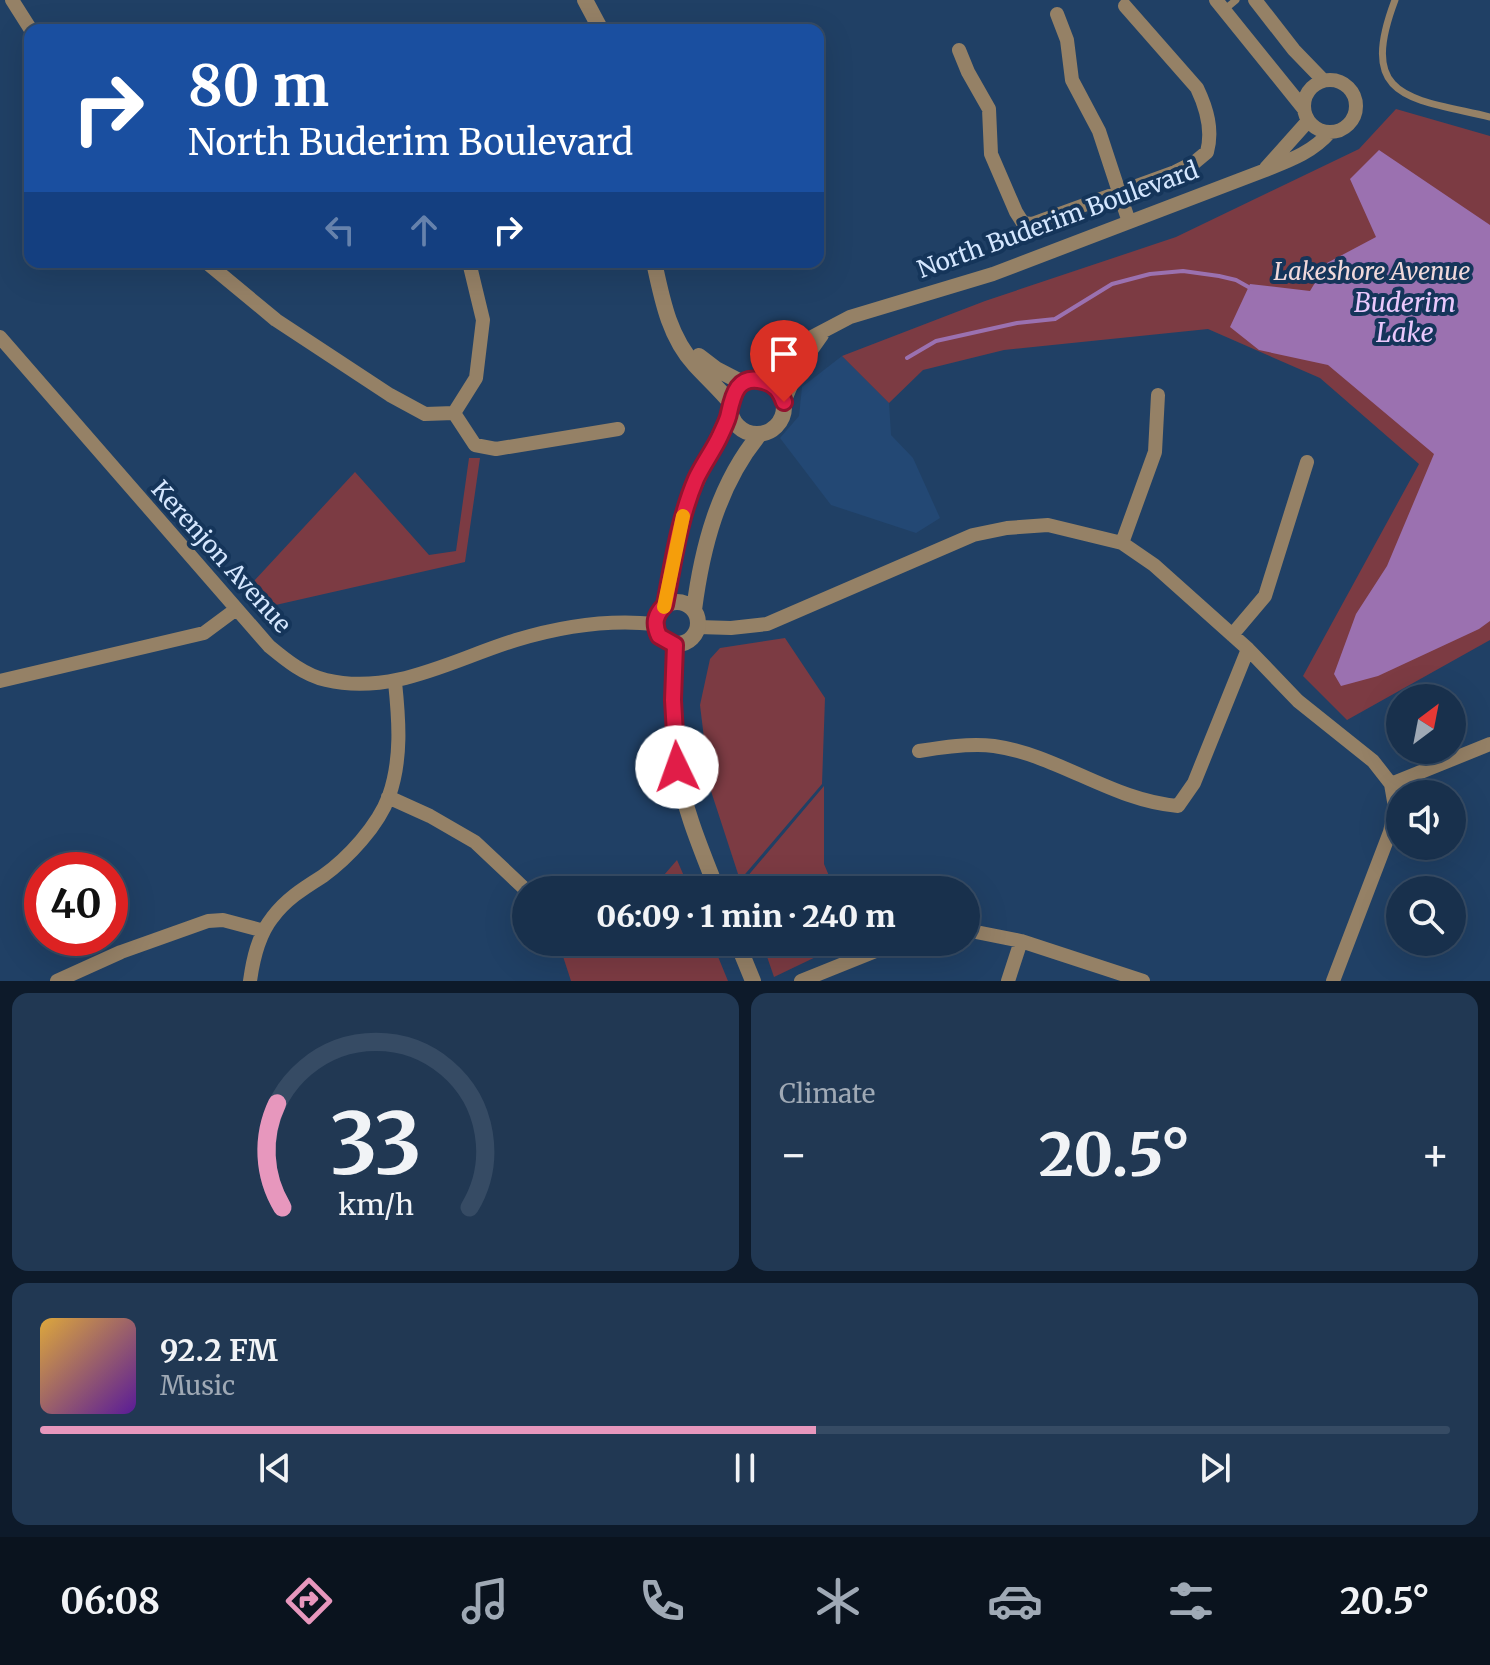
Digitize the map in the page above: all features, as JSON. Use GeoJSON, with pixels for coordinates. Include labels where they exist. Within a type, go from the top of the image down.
{"type":"FeatureCollection","features":[{"type":"Feature","properties":{"kind":"street"},"geometry":{"type":"LineString","coordinates":[[12,0],[27,24]]}},
{"type":"Feature","properties":{"kind":"street"},"geometry":{"type":"LineString","coordinates":[[585,0],[598,24]]}},
{"type":"Feature","properties":{"kind":"street"},"geometry":{"type":"LineString","coordinates":[[1255,0],[1294,50],[1323,80]]}},
{"type":"Feature","properties":{"kind":"street"},"geometry":{"type":"LineString","coordinates":[[1220,5],[1314,127],[1330,132],[1341,130],[1351,123],[1357,108],[1356,99],[1347,85],[1340,81],[1323,80],[1310,88],[1304,101],[1306,115]]}},
{"type":"Feature","properties":{"kind":"street"},"geometry":{"type":"LineString","coordinates":[[959,50],[989,109],[991,154],[1016,212],[1023,223],[1032,224],[1189,167],[1207,152],[1210,137],[1207,112],[1197,88],[1125,6]]}},
{"type":"Feature","properties":{"kind":"street"},"geometry":{"type":"LineString","coordinates":[[1057,14],[1067,40],[1072,80],[1092,115],[1129,222]]}},
{"type":"Feature","properties":{"kind":"street","name":"North Buderim Boulevard"},"geometry":{"type":"LineString","coordinates":[[1263,171],[1306,115]]}},
{"type":"Feature","properties":{"kind":"street","name":"North Buderim Boulevard"},"geometry":{"type":"LineString","coordinates":[[749,381],[793,347],[850,317],[993,274],[1263,171],[1320,145],[1330,132]]}},
{"type":"Feature","properties":{"kind":"street"},"geometry":{"type":"LineString","coordinates":[[213,268],[276,320],[390,395],[425,414],[454,413]]}},
{"type":"Feature","properties":{"kind":"street"},"geometry":{"type":"LineString","coordinates":[[454,413],[476,378],[483,320],[470,268]]}},
{"type":"Feature","properties":{"kind":"street"},"geometry":{"type":"LineString","coordinates":[[655,268],[664,312],[676,337],[730,407],[737,426],[759,435]]}},
{"type":"Feature","properties":{"kind":"street","name":"North Buderim Boulevard"},"geometry":{"type":"LineString","coordinates":[[784,402],[798,369],[825,331]]}},
{"type":"Feature","properties":{"kind":"street","name":"Kerenjon Avenue"},"geometry":{"type":"LineString","coordinates":[[0,337],[235,610],[277,653],[295,667],[324,680],[352,684],[395,682],[517,640],[575,626],[620,621],[655,624]]}},
{"type":"Feature","properties":{"kind":"street"},"geometry":{"type":"LineString","coordinates":[[675,645],[692,638],[700,563],[723,493],[743,454],[759,435],[779,424],[784,402],[774,385],[749,381],[716,369],[676,337]]}},
{"type":"Feature","properties":{"kind":"street"},"geometry":{"type":"LineString","coordinates":[[675,645],[659,636],[655,624],[665,605],[684,512],[697,477],[718,439],[737,388],[749,381]]}},
{"type":"Feature","properties":{"kind":"street"},"geometry":{"type":"LineString","coordinates":[[1122,543],[1155,452],[1158,395]]}},
{"type":"Feature","properties":{"kind":"street"},"geometry":{"type":"LineString","coordinates":[[454,413],[475,445],[496,449],[618,429]]}},
{"type":"Feature","properties":{"kind":"street"},"geometry":{"type":"LineString","coordinates":[[1232,635],[1265,596],[1307,462]]}},
{"type":"Feature","properties":{"kind":"street"},"geometry":{"type":"LineString","coordinates":[[665,605],[683,603],[696,618],[731,628],[767,624],[973,535],[1007,528],[1048,525],[1122,543],[1154,565],[1248,649],[1298,701],[1373,761],[1388,780]]}},
{"type":"Feature","properties":{"kind":"street"},"geometry":{"type":"LineString","coordinates":[[0,681],[204,633],[235,610]]}},
{"type":"Feature","properties":{"kind":"street"},"geometry":{"type":"LineString","coordinates":[[675,645],[673,700],[677,767],[689,815],[712,876]]}},
{"type":"Feature","properties":{"kind":"street"},"geometry":{"type":"LineString","coordinates":[[919,751],[994,746],[1033,757],[1152,804],[1178,806],[1194,783],[1248,649]]}},
{"type":"Feature","properties":{"kind":"street"},"geometry":{"type":"LineString","coordinates":[[250,981],[264,931],[289,899],[342,860],[369,828],[388,797],[398,751],[395,682]]}},
{"type":"Feature","properties":{"kind":"street"},"geometry":{"type":"LineString","coordinates":[[1401,780],[1490,744]]}},
{"type":"Feature","properties":{"kind":"street"},"geometry":{"type":"LineString","coordinates":[[388,797],[430,816],[475,842],[512,877]]}},
{"type":"Feature","properties":{"kind":"street"},"geometry":{"type":"LineString","coordinates":[[1333,981],[1386,842]]}},
{"type":"Feature","properties":{"kind":"street"},"geometry":{"type":"LineString","coordinates":[[57,981],[121,952],[208,921],[223,920],[264,931]]}},
{"type":"Feature","properties":{"kind":"street"},"geometry":{"type":"LineString","coordinates":[[980,933],[1021,941],[1143,981]]}},
{"type":"Feature","properties":{"kind":"street"},"geometry":{"type":"LineString","coordinates":[[1008,981],[1021,941]]}},
{"type":"Feature","properties":{"kind":"street"},"geometry":{"type":"LineString","coordinates":[[743,956],[753,981]]}},
{"type":"Feature","properties":{"kind":"street"},"geometry":{"type":"LineString","coordinates":[[801,981],[863,956]]}},
{"type":"Feature","properties":{"kind":"lane"},"geometry":{"type":"LineString","coordinates":[[1220,5],[1236,0]]}},
{"type":"Feature","properties":{"kind":"lane"},"geometry":{"type":"LineString","coordinates":[[1395,0],[1382,38],[1381,61],[1387,77],[1401,91],[1417,99],[1490,117]]}},
{"type":"Feature","properties":{"kind":"shaded area"},"geometry":{"type":"Polygon","coordinates":[[[842,356],[889,403],[891,435],[913,458],[940,518],[916,533],[831,505],[780,438],[799,416],[802,387],[842,356]]]}},
{"type":"Feature","properties":{"kind":"green space","name":"Lakeshore Avenue"},"geometry":{"type":"Polygon","coordinates":[[[1396,109],[1490,136],[1490,640],[1411,684],[1386,684],[1386,698],[1347,720],[1303,676],[1419,464],[1320,378],[1208,329],[1004,350],[923,370],[889,403],[842,356],[985,301],[1176,237],[1359,149],[1396,109]]]}},
{"type":"Feature","properties":{"kind":"green space"},"geometry":{"type":"Polygon","coordinates":[[[469,458],[480,458],[465,562],[258,609],[243,593],[355,472],[429,555],[456,551],[469,458]]]}},
{"type":"Feature","properties":{"kind":"green space"},"geometry":{"type":"Polygon","coordinates":[[[785,638],[825,698],[822,784],[743,876],[739,876],[710,788],[700,705],[710,659],[720,648],[785,638]]]}},
{"type":"Feature","properties":{"kind":"green space"},"geometry":{"type":"Polygon","coordinates":[[[824,786],[824,864],[829,876],[748,876],[824,786]]]}},
{"type":"Feature","properties":{"kind":"green space"},"geometry":{"type":"Polygon","coordinates":[[[677,860],[684,876],[663,876],[677,860]]]}},
{"type":"Feature","properties":{"kind":"green space"},"geometry":{"type":"Polygon","coordinates":[[[563,956],[718,956],[728,981],[571,981],[563,956]]]}},
{"type":"Feature","properties":{"kind":"green space"},"geometry":{"type":"Polygon","coordinates":[[[767,956],[818,956],[774,977],[767,956]]]}},
{"type":"Feature","properties":{"kind":"water","name":"Buderim Lake"},"geometry":{"type":"Polygon","coordinates":[[[1379,150],[1490,225],[1490,621],[1378,676],[1341,686],[1334,674],[1356,614],[1387,566],[1434,454],[1328,365],[1259,350],[1230,327],[1250,284],[1310,291],[1327,263],[1376,237],[1350,179],[1379,150]]]}},
{"type":"Feature","properties":{"kind":"waterway"},"geometry":{"type":"LineString","coordinates":[[907,358],[936,341],[1017,323],[1055,319],[1112,284],[1150,274],[1183,271],[1219,276],[1236,280],[1252,289]]}},
{"type":"Feature","properties":{"kind":"slow traffic"},"geometry":{"type":"LineString","coordinates":[[664,607],[683,516]]}},
{"type":"Feature","properties":{"kind":"route"},"geometry":{"type":"LineString","coordinates":[[677,767],[673,700],[675,645],[659,636],[655,624],[665,605],[684,512],[697,477],[718,439],[729,412],[732,394],[737,388],[749,381],[765,381],[774,385],[784,402]]}}]}
